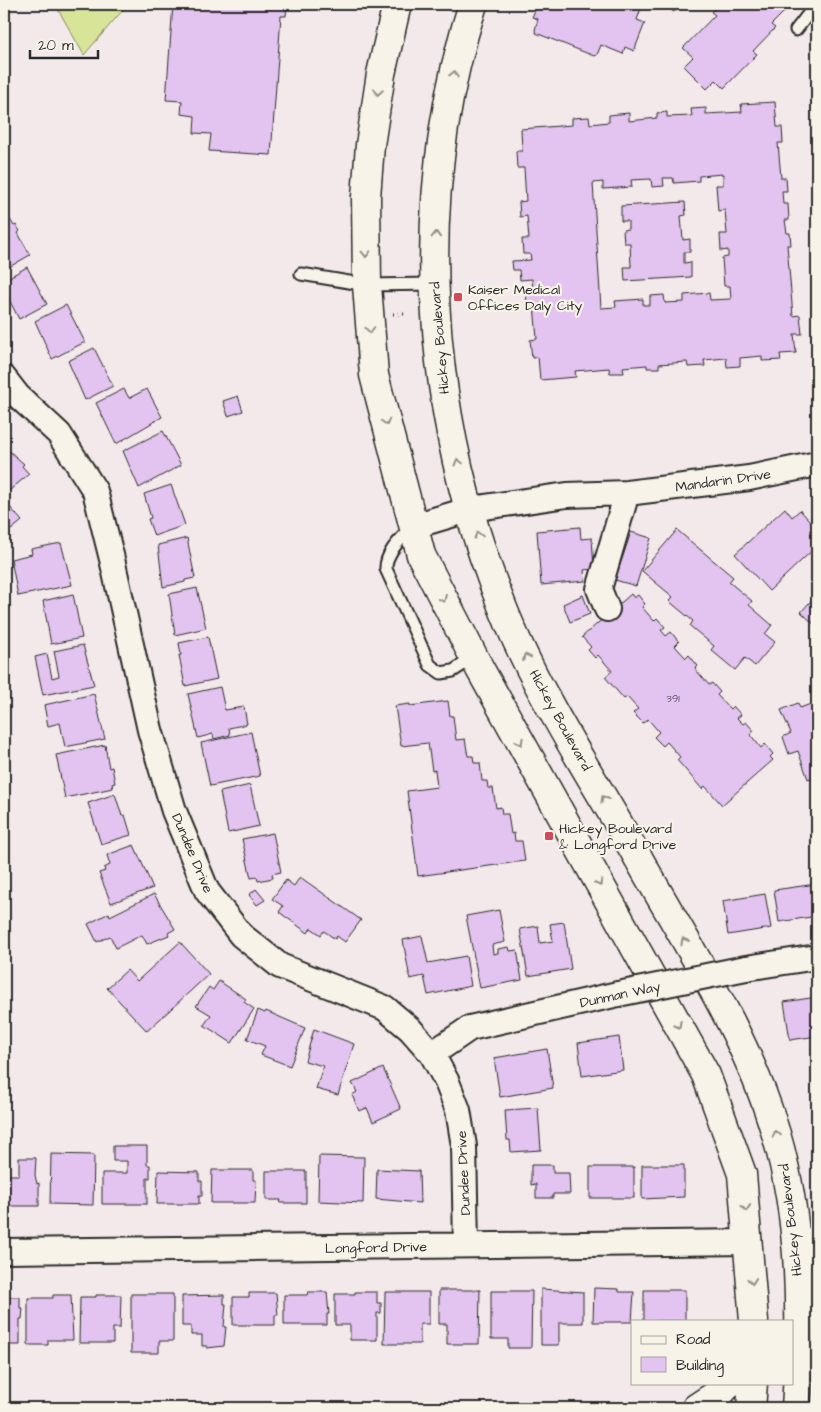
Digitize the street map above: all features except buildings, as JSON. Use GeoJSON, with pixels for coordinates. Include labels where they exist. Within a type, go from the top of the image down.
{"type":"FeatureCollection","features":[{"type":"Feature","properties":{"kind":"main road"},"geometry":{"type":"LineString","coordinates":[[397,4],[381,74],[370,145],[366,197],[367,286],[374,375],[414,526],[422,555],[474,658],[706,1075],[742,1174],[754,1320]]}},
{"type":"Feature","properties":{"kind":"main road","name":"Hickey Boulevard"},"geometry":{"type":"LineString","coordinates":[[473,4],[450,90],[438,175],[434,284],[440,372],[450,435],[485,561],[502,606],[534,673],[720,1005],[753,1070],[771,1116],[806,1240],[799,1300],[796,1408]]}},
{"type":"Feature","properties":{"kind":"main road"},"geometry":{"type":"LineString","coordinates":[[799,1341],[817,1371]]}},
{"type":"Feature","properties":{"kind":"main road"},"geometry":{"type":"LineString","coordinates":[[696,1408],[722,1391],[728,1384]]}},
{"type":"Feature","properties":{"kind":"main road"},"geometry":{"type":"LineString","coordinates":[[751,1408],[753,1384]]}},
{"type":"Feature","properties":{"kind":"street","name":"Dundee Drive"},"geometry":{"type":"LineString","coordinates":[[8,394],[59,434],[95,492],[150,730],[174,811],[207,891],[241,936],[280,966],[385,1008],[410,1029],[432,1054],[447,1082],[458,1110],[464,1146],[466,1245]]}},
{"type":"Feature","properties":{"kind":"street","name":"Mandarin Drive"},"geometry":{"type":"LineString","coordinates":[[414,526],[471,509],[583,494],[627,493],[749,478],[817,464]]}},
{"type":"Feature","properties":{"kind":"street"},"geometry":{"type":"LineString","coordinates":[[606,609],[599,589],[627,493]]}},
{"type":"Feature","properties":{"kind":"street","name":"Dunman Way"},"geometry":{"type":"LineString","coordinates":[[432,1054],[470,1028],[618,994],[746,968],[817,956]]}},
{"type":"Feature","properties":{"kind":"street","name":"Longford Drive"},"geometry":{"type":"LineString","coordinates":[[4,1251],[749,1242]]}},
{"type":"Feature","properties":{"kind":"lane"},"geometry":{"type":"LineString","coordinates":[[796,30],[816,4]]}},
{"type":"Feature","properties":{"kind":"lane"},"geometry":{"type":"LineString","coordinates":[[301,274],[367,286],[434,284]]}},
{"type":"Feature","properties":{"kind":"lane"},"geometry":{"type":"LineString","coordinates":[[414,526],[395,546],[385,563],[386,570],[434,670],[441,673],[453,671],[474,658]]}},
{"type":"Feature","properties":{"kind":"green space"},"geometry":{"type":"Polygon","coordinates":[[[55,4],[128,4],[84,55],[55,4]]]}},
{"type":"Feature","properties":{"kind":"place","name":"Kaiser Medical Offices Daly City"},"geometry":{"type":"Point","coordinates":[458,297]}},
{"type":"Feature","properties":{"kind":"place","name":"Hickey Boulevard & Longford Drive"},"geometry":{"type":"Point","coordinates":[549,836]}}]}
